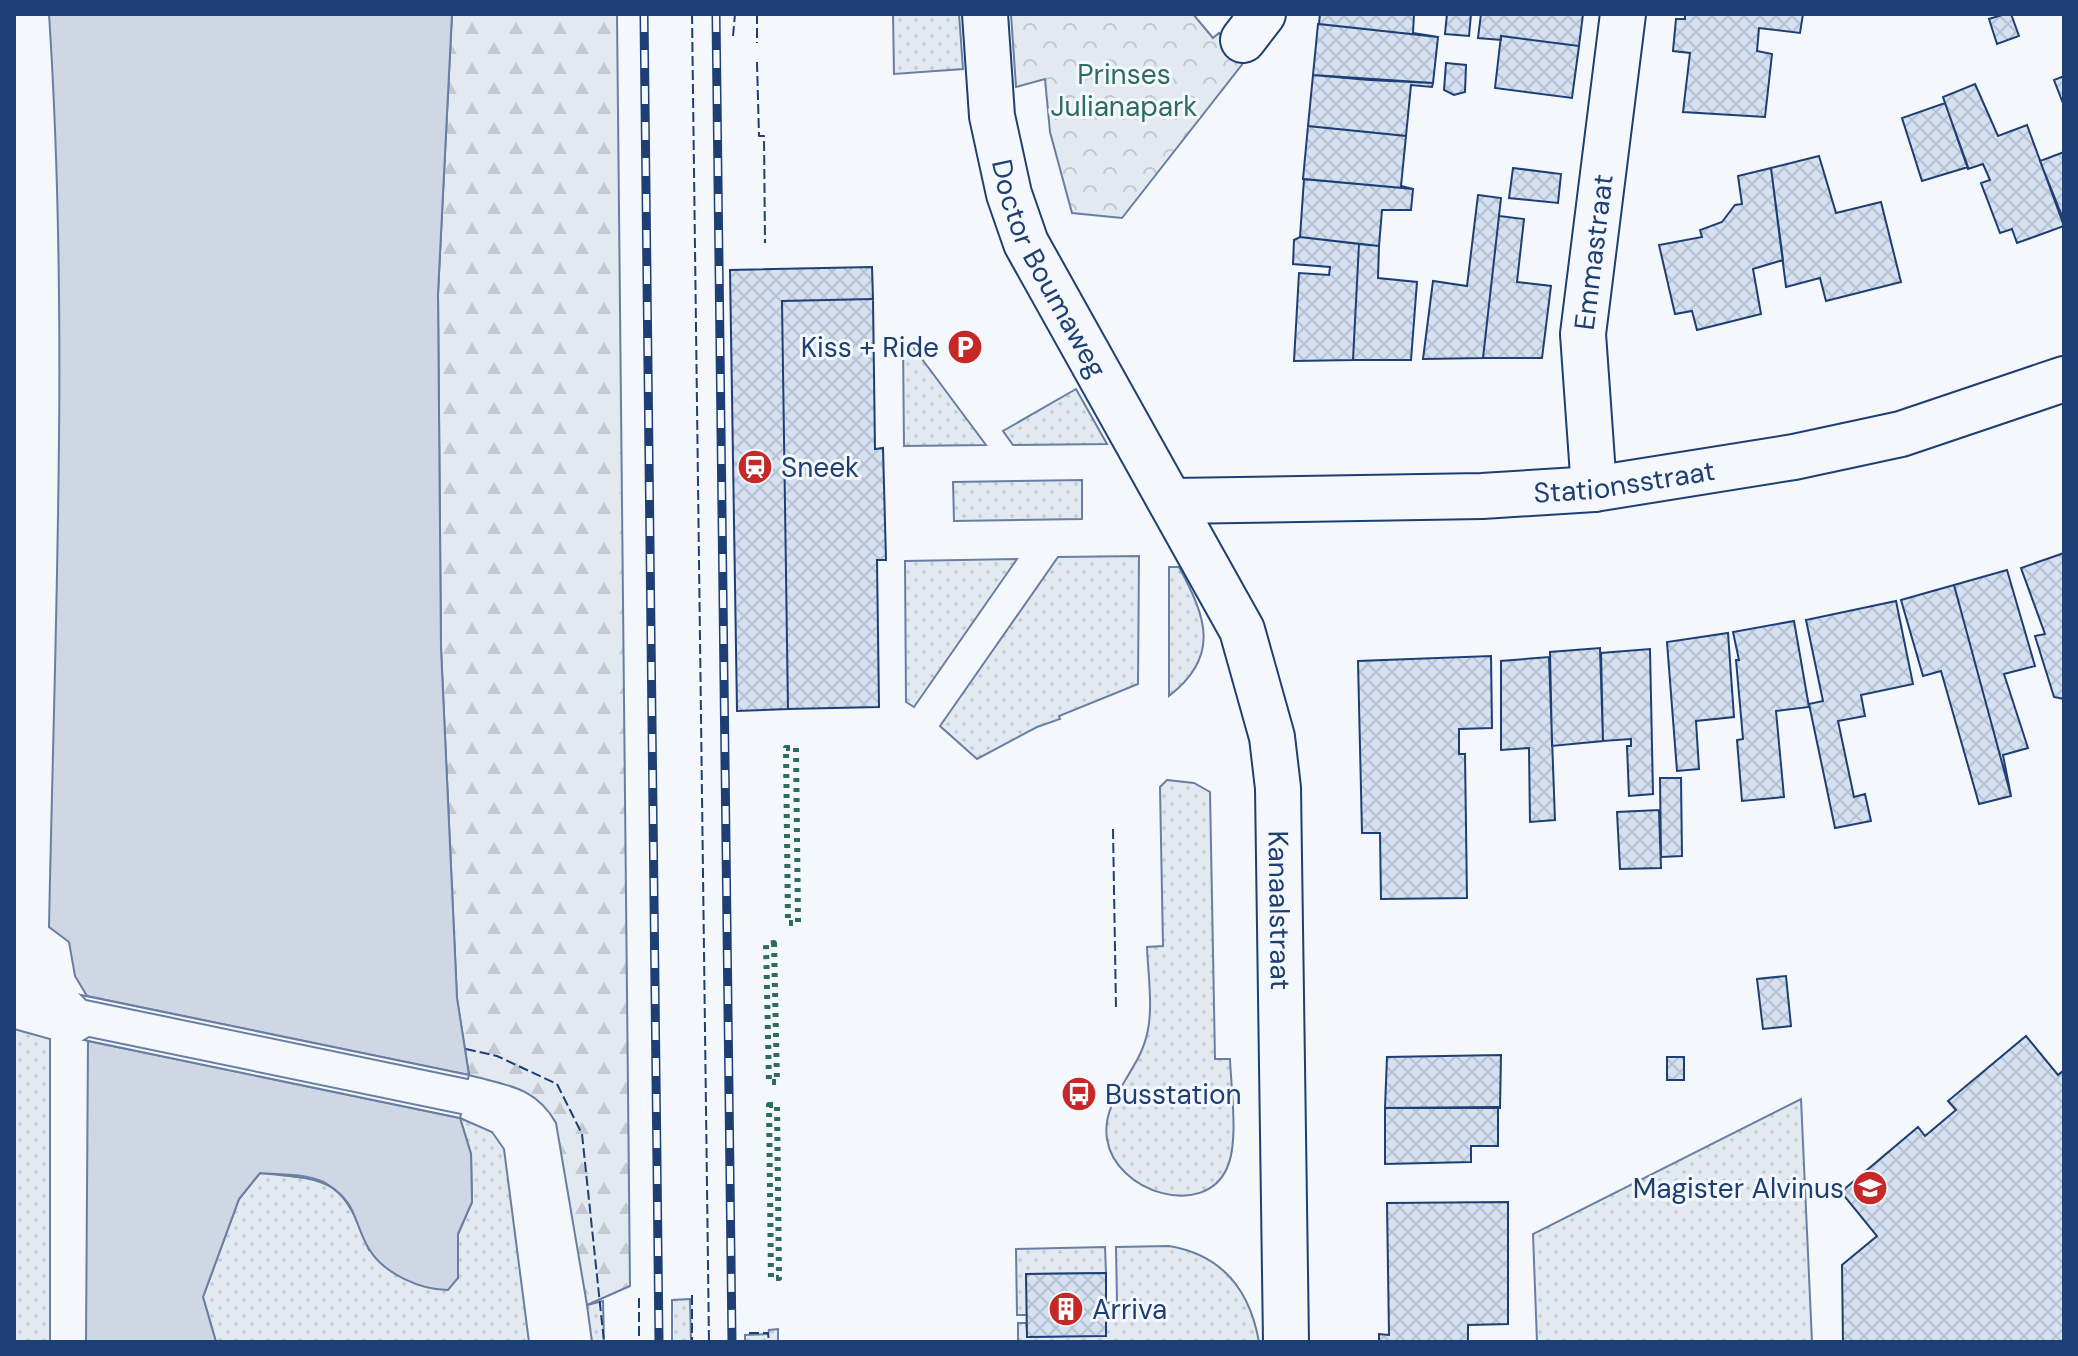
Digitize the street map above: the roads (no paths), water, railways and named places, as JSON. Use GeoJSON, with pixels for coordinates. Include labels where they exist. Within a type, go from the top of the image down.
{"type":"FeatureCollection","features":[{"type":"Feature","properties":{"kind":"main road","name":"Doctor Boumaweg"},"geometry":{"type":"LineString","coordinates":[[985,14],[992,116],[1009,194],[1026,243],[1173,501]]}},
{"type":"Feature","properties":{"kind":"main road","name":"Emmastraat"},"geometry":{"type":"LineString","coordinates":[[1594,489],[1583,334],[1623,14]]}},
{"type":"Feature","properties":{"kind":"main road","name":"Stationsstraat"},"geometry":{"type":"LineString","coordinates":[[1173,501],[1482,496],[1594,489],[1754,464],[1901,434],[2064,379]]}},
{"type":"Feature","properties":{"kind":"main road","name":"Kanaalstraat"},"geometry":{"type":"LineString","coordinates":[[1173,501],[1242,630],[1272,737],[1278,788],[1286,1342]]}},
{"type":"Feature","properties":{"kind":"railway"},"geometry":{"type":"LineString","coordinates":[[644,14],[659,1342]]}},
{"type":"Feature","properties":{"kind":"railway"},"geometry":{"type":"LineString","coordinates":[[716,14],[732,1342]]}},
{"type":"Feature","properties":{"kind":"place","name":"Kiss + Ride"},"geometry":{"type":"Point","coordinates":[965,347]}},
{"type":"Feature","properties":{"kind":"place","name":"Sneek"},"geometry":{"type":"Point","coordinates":[755,467]}},
{"type":"Feature","properties":{"kind":"place","name":"Busstation"},"geometry":{"type":"Point","coordinates":[1079,1094]}},
{"type":"Feature","properties":{"kind":"place","name":"Magister Alvinus"},"geometry":{"type":"Point","coordinates":[1870,1188]}},
{"type":"Feature","properties":{"kind":"place","name":"Arriva"},"geometry":{"type":"Point","coordinates":[1066,1309]}},
{"type":"Feature","properties":{"kind":"park label","name":"Prinses Julianapark"},"geometry":{"type":"Point","coordinates":[1124,90]}}]}
